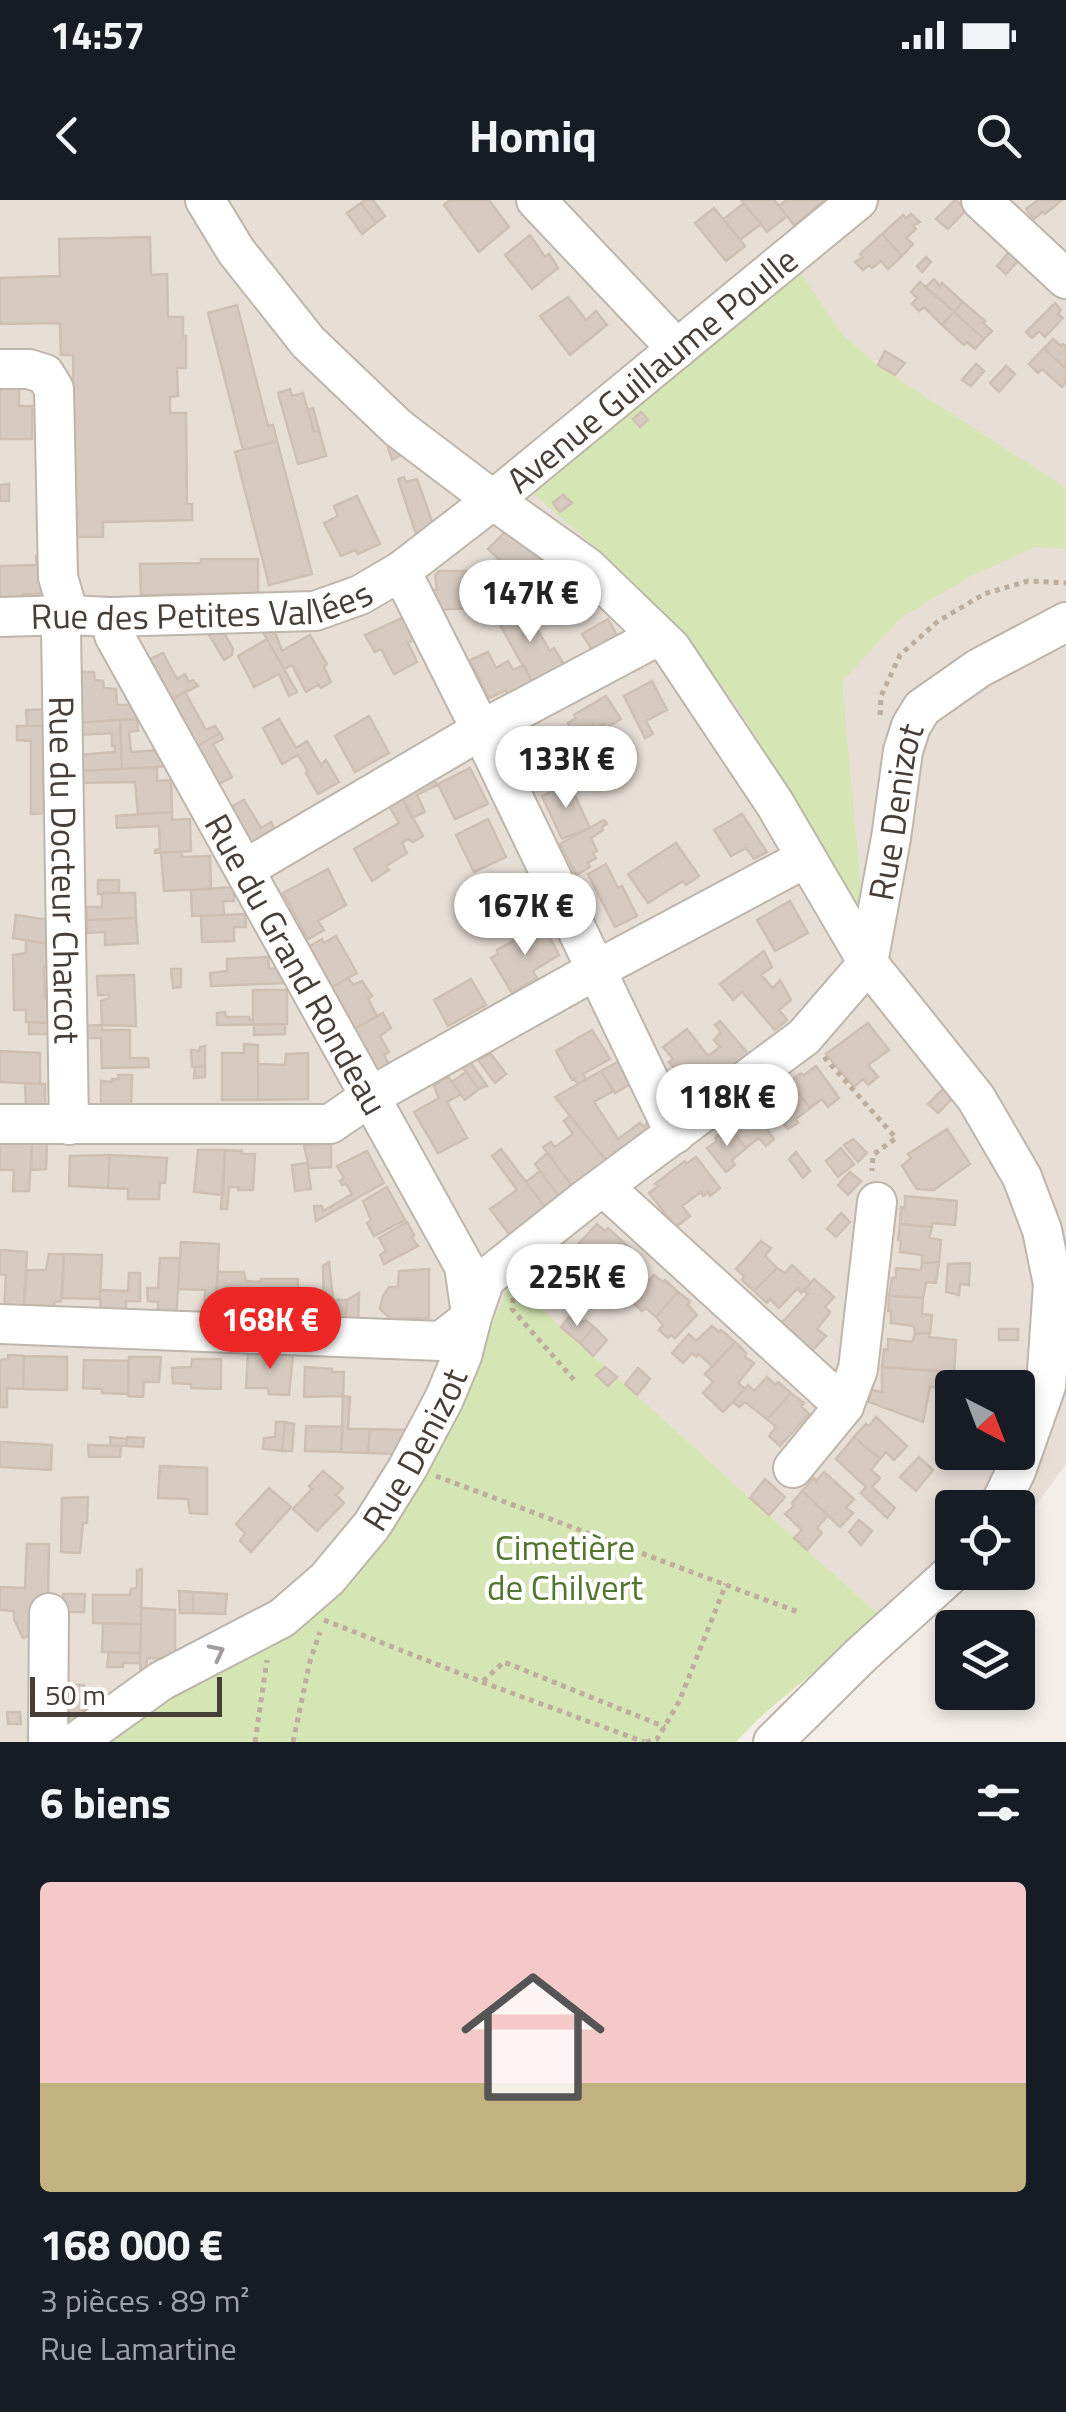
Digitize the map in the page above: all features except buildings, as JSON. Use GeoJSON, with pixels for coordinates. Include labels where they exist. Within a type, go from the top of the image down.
{"type":"FeatureCollection","features":[{"type":"Feature","properties":{"kind":"street"},"geometry":{"type":"LineString","coordinates":[[205,200],[236,251],[308,342],[398,428],[587,566],[670,648],[775,804],[868,963],[976,1098],[1022,1178],[1042,1230],[1053,1284],[1046,1386],[1007,1490]]}},
{"type":"Feature","properties":{"kind":"street"},"geometry":{"type":"LineString","coordinates":[[536,200],[677,348]]}},
{"type":"Feature","properties":{"kind":"street","name":"Avenue Guillaume Poulle"},"geometry":{"type":"LineString","coordinates":[[493,500],[858,200]]}},
{"type":"Feature","properties":{"kind":"street"},"geometry":{"type":"LineString","coordinates":[[981,200],[1066,279]]}},
{"type":"Feature","properties":{"kind":"street"},"geometry":{"type":"LineString","coordinates":[[0,369],[29,369],[45,374],[54,390],[58,577],[69,616]]}},
{"type":"Feature","properties":{"kind":"street","name":"Rue des Petites Vallées"},"geometry":{"type":"LineString","coordinates":[[0,617],[315,611],[360,596],[401,571],[493,500]]}},
{"type":"Feature","properties":{"kind":"street"},"geometry":{"type":"LineString","coordinates":[[401,571],[675,1134]]}},
{"type":"Feature","properties":{"kind":"street","name":"Rue du Docteur Charcot"},"geometry":{"type":"LineString","coordinates":[[69,616],[61,628],[69,1124]]}},
{"type":"Feature","properties":{"kind":"street","name":"Rue du Grand Rondeau"},"geometry":{"type":"LineString","coordinates":[[110,617],[114,635],[464,1266],[472,1317]]}},
{"type":"Feature","properties":{"kind":"street","name":"Rue Denizot"},"geometry":{"type":"LineString","coordinates":[[76,1742],[161,1681],[282,1618],[311,1625],[327,1580],[372,1524],[450,1385],[485,1279],[804,1037],[868,963],[902,751],[922,708],[979,668],[1066,622]]}},
{"type":"Feature","properties":{"kind":"street"},"geometry":{"type":"LineString","coordinates":[[245,869],[481,730],[658,636]]}},
{"type":"Feature","properties":{"kind":"street"},"geometry":{"type":"LineString","coordinates":[[0,1124],[336,1122],[371,1096],[806,858]]}},
{"type":"Feature","properties":{"kind":"street"},"geometry":{"type":"LineString","coordinates":[[604,1187],[844,1406]]}},
{"type":"Feature","properties":{"kind":"street"},"geometry":{"type":"LineString","coordinates":[[793,1468],[844,1406],[858,1369],[877,1202]]}},
{"type":"Feature","properties":{"kind":"street"},"geometry":{"type":"LineString","coordinates":[[0,1324],[440,1342],[472,1317]]}},
{"type":"Feature","properties":{"kind":"street"},"geometry":{"type":"LineString","coordinates":[[773,1742],[935,1588]]}},
{"type":"Feature","properties":{"kind":"street"},"geometry":{"type":"LineString","coordinates":[[48,1742],[49,1613]]}},
{"type":"Feature","properties":{"kind":"path"},"geometry":{"type":"LineString","coordinates":[[804,1037],[896,1138],[873,1154],[872,1185],[877,1202]]}},
{"type":"Feature","properties":{"kind":"path"},"geometry":{"type":"LineString","coordinates":[[514,1292],[512,1310],[575,1381]]}},
{"type":"Feature","properties":{"kind":"path"},"geometry":{"type":"LineString","coordinates":[[428,1488],[437,1475],[798,1612]]}},
{"type":"Feature","properties":{"kind":"path"},"geometry":{"type":"LineString","coordinates":[[311,1625],[645,1742],[657,1740],[666,1727],[726,1584]]}},
{"type":"Feature","properties":{"kind":"path"},"geometry":{"type":"LineString","coordinates":[[311,1625],[337,1609]]}},
{"type":"Feature","properties":{"kind":"path"},"geometry":{"type":"LineString","coordinates":[[294,1742],[310,1662],[311,1625]]}},
{"type":"Feature","properties":{"kind":"path"},"geometry":{"type":"LineString","coordinates":[[250,1665],[268,1657],[255,1742]]}},
{"type":"Feature","properties":{"kind":"path"},"geometry":{"type":"LineString","coordinates":[[482,1682],[504,1662],[666,1727]]}},
{"type":"Feature","properties":{"kind":"shaded area"},"geometry":{"type":"Polygon","coordinates":[[[0,200],[1066,200],[1066,1464],[1035,1507],[1035,1490],[935,1490],[935,1590],[961,1590],[908,1635],[880,1616],[511,1281],[471,1371],[392,1521],[89,1742],[0,1742],[0,200]]]}},
{"type":"Feature","properties":{"kind":"green space"},"geometry":{"type":"Polygon","coordinates":[[[800,272],[843,335],[877,365],[1066,491],[1066,549],[1035,547],[971,576],[902,617],[842,682],[863,912],[737,706],[685,636],[612,562],[533,493],[800,272]]]}},
{"type":"Feature","properties":{"kind":"green space","name":"Cimetière de Chilvert"},"geometry":{"type":"Polygon","coordinates":[[[511,1281],[880,1616],[736,1742],[89,1742],[294,1618],[471,1371],[511,1281]]]}}]}
